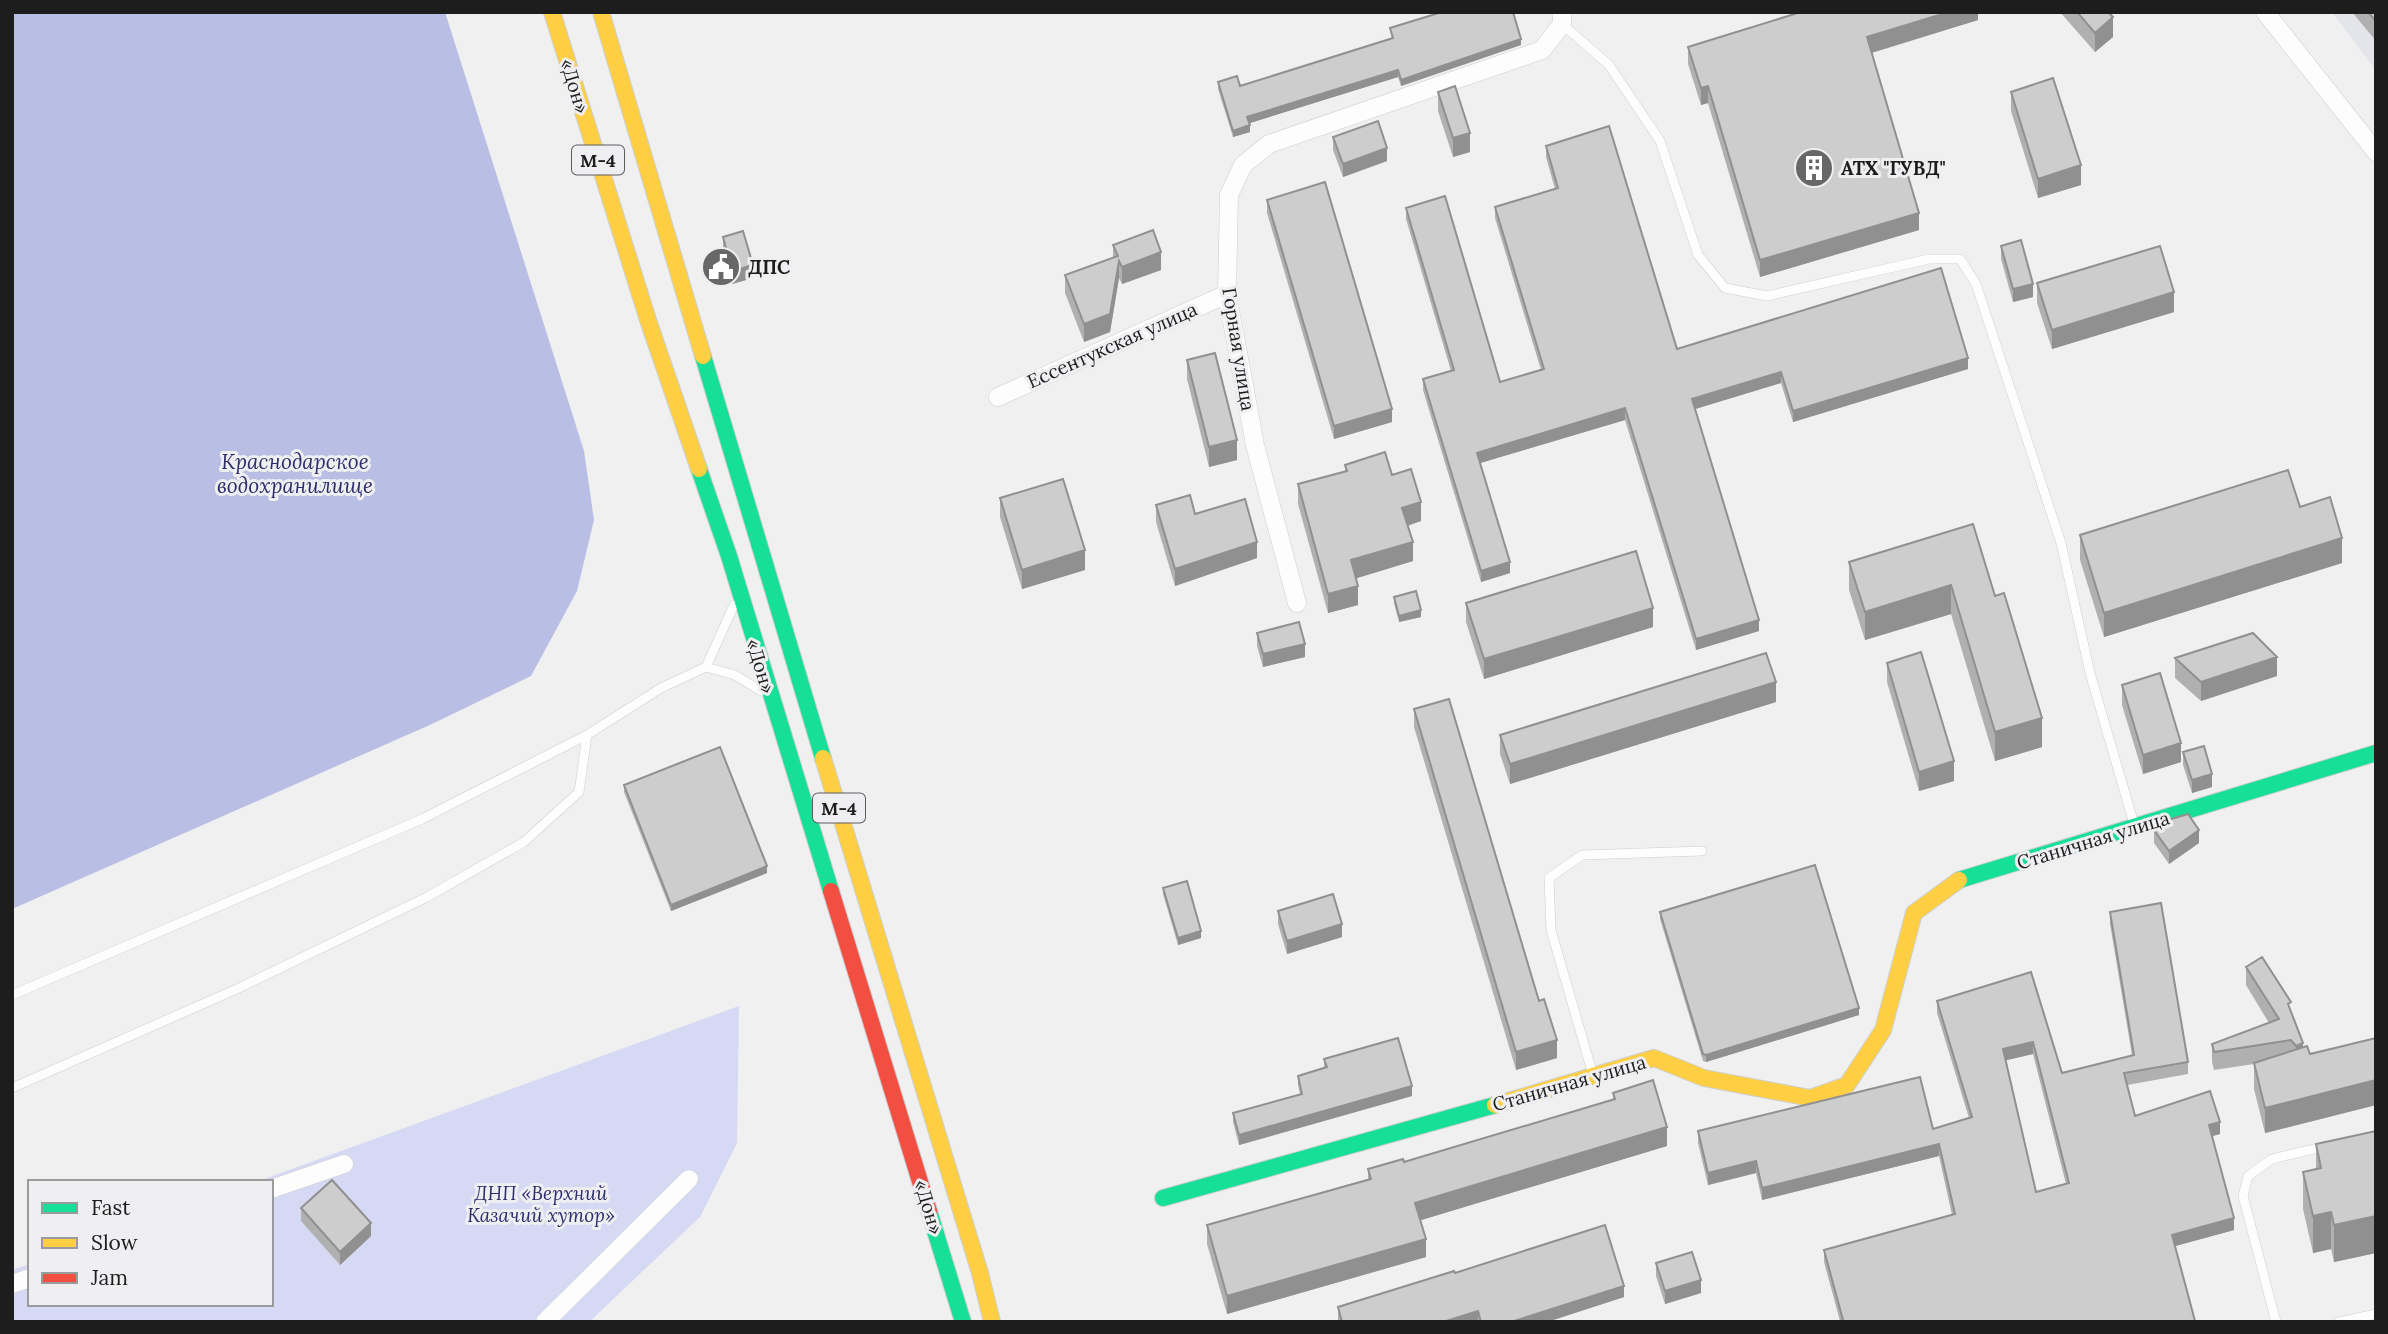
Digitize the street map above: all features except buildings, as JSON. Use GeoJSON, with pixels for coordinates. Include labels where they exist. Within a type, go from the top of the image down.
{"type":"FeatureCollection","features":[{"type":"Feature","properties":{"kind":"main road","name":"«Дон»"},"geometry":{"type":"LineString","coordinates":[[552,12],[648,320],[729,556],[963,1322]]}},
{"type":"Feature","properties":{"kind":"main road","name":"«Дон»"},"geometry":{"type":"LineString","coordinates":[[601,12],[750,516],[980,1273],[992,1322]]}},
{"type":"Feature","properties":{"kind":"main road","name":"Станичная улица"},"geometry":{"type":"LineString","coordinates":[[1163,1198],[1654,1058],[1704,1078],[1810,1098],[1847,1085],[1883,1030],[1914,913],[1954,883],[2376,752]]}},
{"type":"Feature","properties":{"kind":"street"},"geometry":{"type":"LineString","coordinates":[[2265,12],[2376,152]]}},
{"type":"Feature","properties":{"kind":"street","name":"Горная улица"},"geometry":{"type":"LineString","coordinates":[[1297,603],[1255,444],[1227,293],[1229,195],[1243,165],[1269,144],[1542,50],[1562,18]]}},
{"type":"Feature","properties":{"kind":"street","name":"Ессентукская улица"},"geometry":{"type":"LineString","coordinates":[[998,397],[1227,293]]}},
{"type":"Feature","properties":{"kind":"street"},"geometry":{"type":"LineString","coordinates":[[273,1188],[344,1164]]}},
{"type":"Feature","properties":{"kind":"street"},"geometry":{"type":"LineString","coordinates":[[545,1322],[689,1179]]}},
{"type":"Feature","properties":{"kind":"lane"},"geometry":{"type":"LineString","coordinates":[[1562,18],[1609,65],[1660,141],[1698,255],[1725,288],[1767,296],[1929,259],[1960,259],[1976,284],[2061,543],[2090,673],[2134,827]]}},
{"type":"Feature","properties":{"kind":"lane"},"geometry":{"type":"LineString","coordinates":[[706,667],[739,594]]}},
{"type":"Feature","properties":{"kind":"lane"},"geometry":{"type":"LineString","coordinates":[[12,995],[422,819],[587,735],[660,688],[706,667],[735,675],[770,697]]}},
{"type":"Feature","properties":{"kind":"lane"},"geometry":{"type":"LineString","coordinates":[[12,1088],[239,988],[427,897],[524,842],[579,792],[587,735]]}},
{"type":"Feature","properties":{"kind":"lane"},"geometry":{"type":"LineString","coordinates":[[1593,1076],[1551,930],[1549,878],[1582,855],[1702,852]]}},
{"type":"Feature","properties":{"kind":"lane"},"geometry":{"type":"LineString","coordinates":[[2276,1322],[2243,1196],[2248,1175],[2272,1158],[2340,1144]]}},
{"type":"Feature","properties":{"kind":"lane"},"geometry":{"type":"LineString","coordinates":[[2339,1322],[2376,1314]]}},
{"type":"Feature","properties":{"kind":"shaded area"},"geometry":{"type":"Polygon","coordinates":[[[2332,12],[2376,12],[2376,71],[2332,12]]]}},
{"type":"Feature","properties":{"kind":"green space","name":"ДНП «Верхний Казачий хутор»"},"geometry":{"type":"Polygon","coordinates":[[[739,1006],[737,1143],[700,1217],[589,1322],[12,1322],[12,1270],[28,1265],[28,1306],[273,1306],[273,1180],[261,1180],[739,1006]]]}},
{"type":"Feature","properties":{"kind":"water","name":"Краснодарское водохранилище"},"geometry":{"type":"Polygon","coordinates":[[[12,12],[445,12],[584,451],[594,520],[577,591],[531,676],[432,724],[12,909],[12,12]]]}},
{"type":"Feature","properties":{"kind":"traffic: fast"},"geometry":{"type":"LineString","coordinates":[[703,356],[823,758]]}},
{"type":"Feature","properties":{"kind":"traffic: fast"},"geometry":{"type":"LineString","coordinates":[[699,469],[729,556],[831,891]]}},
{"type":"Feature","properties":{"kind":"traffic: fast"},"geometry":{"type":"LineString","coordinates":[[1959,880],[2376,753]]}},
{"type":"Feature","properties":{"kind":"traffic: fast"},"geometry":{"type":"LineString","coordinates":[[1163,1198],[1495,1105]]}},
{"type":"Feature","properties":{"kind":"traffic: fast"},"geometry":{"type":"LineString","coordinates":[[929,1211],[963,1322]]}},
{"type":"Feature","properties":{"kind":"traffic: slow"},"geometry":{"type":"LineString","coordinates":[[552,12],[648,320],[699,469]]}},
{"type":"Feature","properties":{"kind":"traffic: slow"},"geometry":{"type":"LineString","coordinates":[[601,12],[703,356]]}},
{"type":"Feature","properties":{"kind":"traffic: slow"},"geometry":{"type":"LineString","coordinates":[[823,758],[980,1273],[992,1322]]}},
{"type":"Feature","properties":{"kind":"traffic: slow"},"geometry":{"type":"LineString","coordinates":[[1495,1105],[1654,1058],[1704,1078],[1810,1098],[1847,1085],[1883,1030],[1914,913],[1959,880]]}},
{"type":"Feature","properties":{"kind":"traffic: jam"},"geometry":{"type":"LineString","coordinates":[[831,891],[929,1211]]}},
{"type":"Feature","properties":{"kind":"place","name":"АТХ \"ГУВД\""},"geometry":{"type":"Point","coordinates":[1814,168]}},
{"type":"Feature","properties":{"kind":"place","name":"ДПС"},"geometry":{"type":"Point","coordinates":[721,267]}}]}
